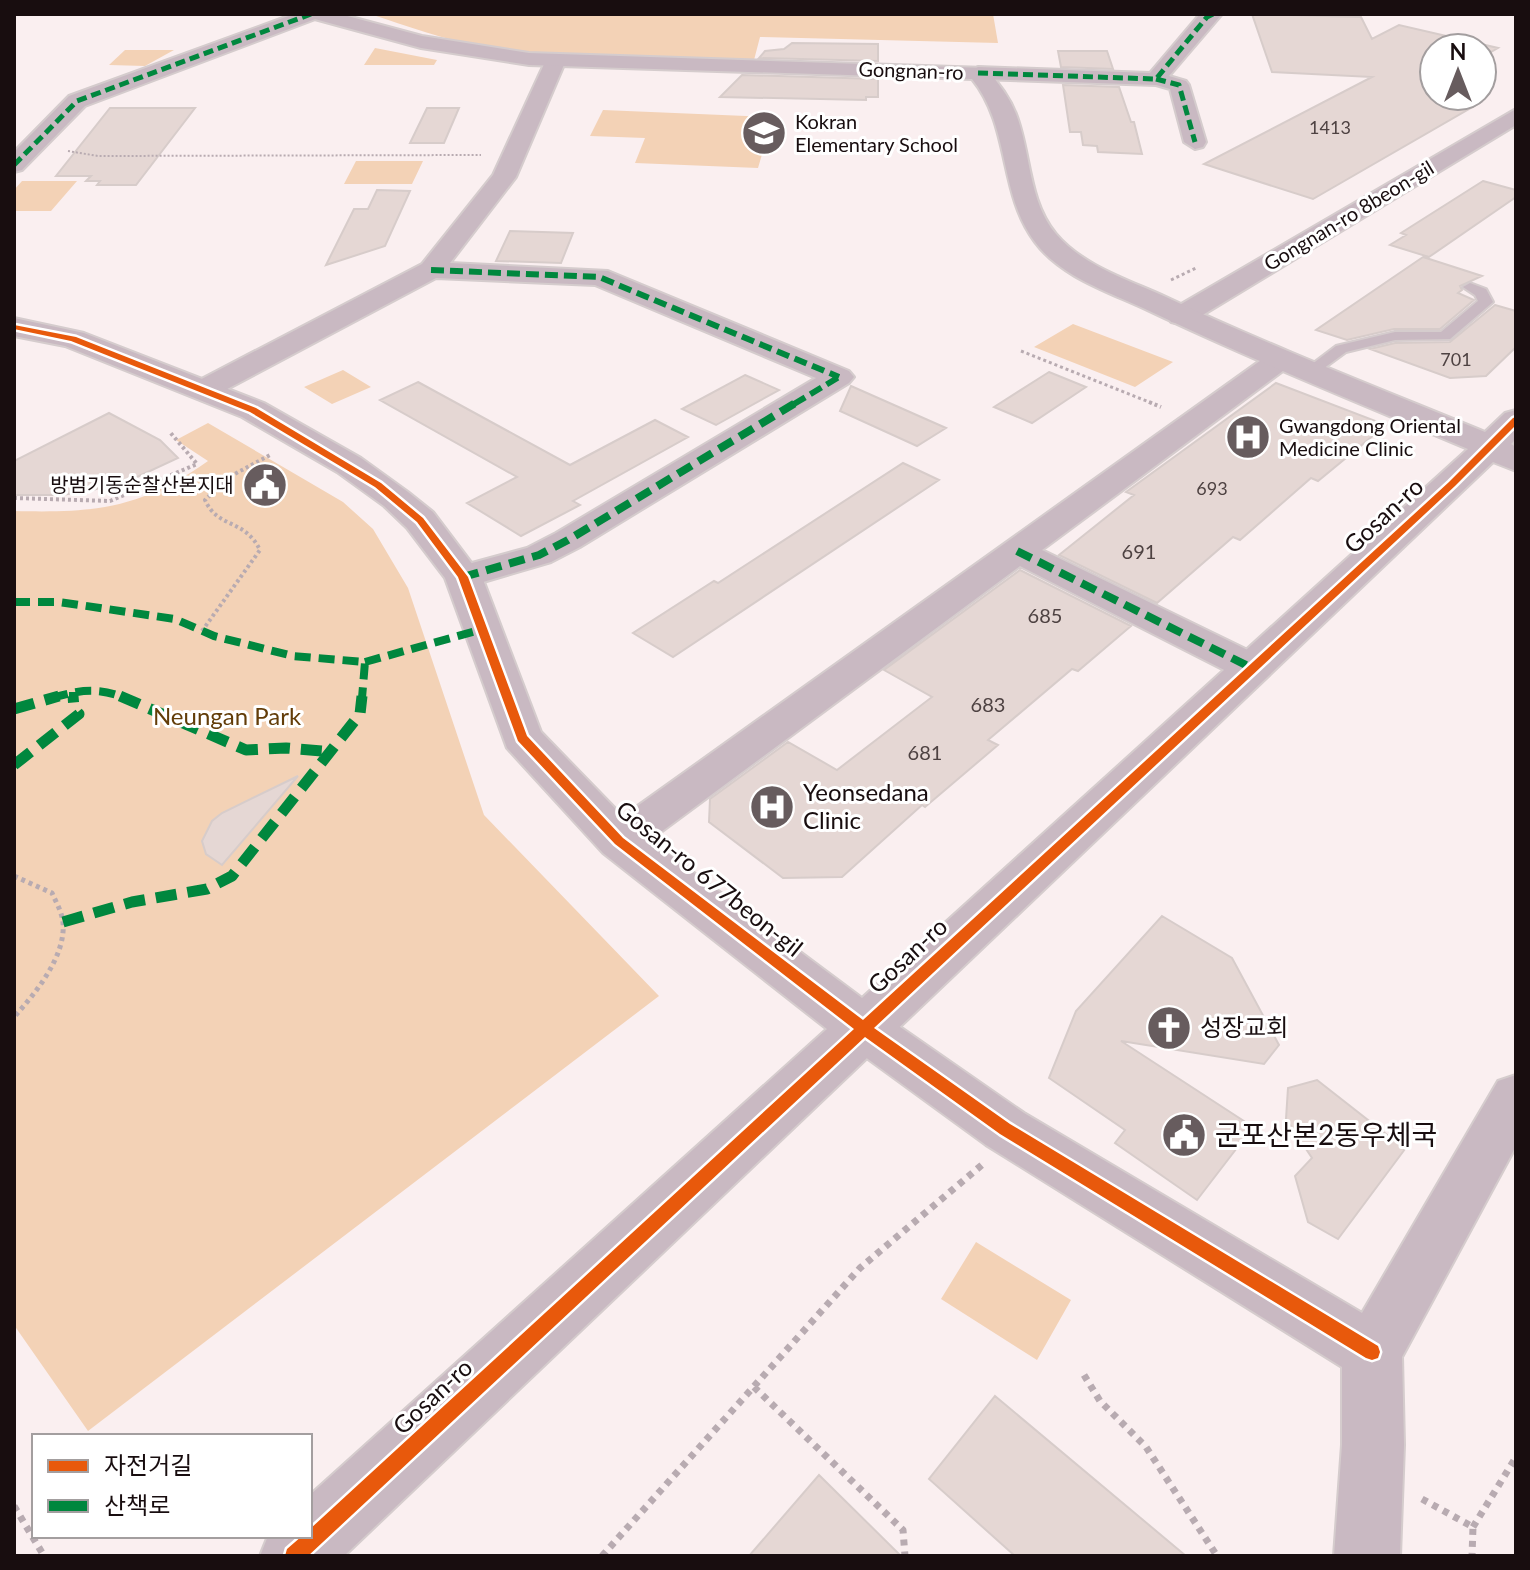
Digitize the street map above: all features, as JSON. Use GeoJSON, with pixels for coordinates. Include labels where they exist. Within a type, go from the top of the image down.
{"type":"FeatureCollection","features":[{"type":"Feature","properties":{"kind":"street"},"geometry":{"type":"LineString","coordinates":[[21,158],[77,101],[311,14]]}},
{"type":"Feature","properties":{"kind":"street","name":"Gongnan-ro"},"geometry":{"type":"LineString","coordinates":[[318,14],[457,50],[556,60],[978,73],[995,89],[1004,108],[1030,211],[1045,238],[1075,264],[1181,316],[1296,365],[1508,443]]}},
{"type":"Feature","properties":{"kind":"street"},"geometry":{"type":"LineString","coordinates":[[1156,79],[1207,17],[1213,14]]}},
{"type":"Feature","properties":{"kind":"street"},"geometry":{"type":"LineString","coordinates":[[203,390],[431,270],[498,185],[556,60]]}},
{"type":"Feature","properties":{"kind":"street"},"geometry":{"type":"LineString","coordinates":[[978,73],[1156,79],[1179,85],[1195,142]]}},
{"type":"Feature","properties":{"kind":"street","name":"Gongnan-ro 8beon-gil"},"geometry":{"type":"LineString","coordinates":[[1181,316],[1516,116]]}},
{"type":"Feature","properties":{"kind":"street"},"geometry":{"type":"LineString","coordinates":[[431,270],[599,277],[839,377],[568,540],[539,555],[463,577]]}},
{"type":"Feature","properties":{"kind":"street","name":"Gosan-ro 677beon-gil"},"geometry":{"type":"LineString","coordinates":[[14,327],[73,339],[253,410],[303,437],[396,499],[420,520],[463,577],[522,738],[619,841],[863,1028]]}},
{"type":"Feature","properties":{"kind":"street"},"geometry":{"type":"LineString","coordinates":[[619,841],[1017,551],[1296,365]]}},
{"type":"Feature","properties":{"kind":"street","name":"Gosan-ro"},"geometry":{"type":"LineString","coordinates":[[294,1556],[1252,668],[1508,443]]}},
{"type":"Feature","properties":{"kind":"street"},"geometry":{"type":"LineString","coordinates":[[1017,551],[1252,668]]}},
{"type":"Feature","properties":{"kind":"street"},"geometry":{"type":"LineString","coordinates":[[863,1028],[1005,1129],[1372,1352]]}},
{"type":"Feature","properties":{"kind":"street"},"geometry":{"type":"LineString","coordinates":[[1367,1556],[1373,1445],[1372,1352],[1516,1097]]}},
{"type":"Feature","properties":{"kind":"lane"},"geometry":{"type":"LineString","coordinates":[[1296,365],[1341,349],[1395,336],[1445,336],[1486,302],[1481,292],[1470,287]]}},
{"type":"Feature","properties":{"kind":"path"},"geometry":{"type":"LineString","coordinates":[[21,158],[80,151],[98,156],[514,155]]}},
{"type":"Feature","properties":{"kind":"path"},"geometry":{"type":"LineString","coordinates":[[1021,351],[1143,400]]}},
{"type":"Feature","properties":{"kind":"path"},"geometry":{"type":"LineString","coordinates":[[14,498],[110,501],[197,464],[169,431]]}},
{"type":"Feature","properties":{"kind":"path"},"geometry":{"type":"LineString","coordinates":[[202,631],[260,550],[252,534],[211,513],[205,500],[229,477],[303,437]]}},
{"type":"Feature","properties":{"kind":"path"},"geometry":{"type":"LineString","coordinates":[[14,876],[52,893],[63,922],[61,943],[31,1000],[14,1017]]}},
{"type":"Feature","properties":{"kind":"path"},"geometry":{"type":"LineString","coordinates":[[602,1556],[860,1268],[980,1168],[1005,1129]]}},
{"type":"Feature","properties":{"kind":"path"},"geometry":{"type":"LineString","coordinates":[[1084,1375],[1100,1401],[1146,1447],[1217,1556]]}},
{"type":"Feature","properties":{"kind":"path"},"geometry":{"type":"LineString","coordinates":[[754,1387],[903,1530],[905,1556]]}},
{"type":"Feature","properties":{"kind":"path"},"geometry":{"type":"LineString","coordinates":[[1473,1527],[1516,1457]]}},
{"type":"Feature","properties":{"kind":"path"},"geometry":{"type":"LineString","coordinates":[[14,1506],[32,1536]]}},
{"type":"Feature","properties":{"kind":"path"},"geometry":{"type":"LineString","coordinates":[[33,1538],[44,1556]]}},
{"type":"Feature","properties":{"kind":"green space"},"geometry":{"type":"Polygon","coordinates":[[[370,14],[993,14],[998,43],[760,37],[754,60],[584,57],[468,43],[370,14]]]}},
{"type":"Feature","properties":{"kind":"green space"},"geometry":{"type":"Polygon","coordinates":[[[375,48],[437,60],[434,65],[364,65],[375,48]]]}},
{"type":"Feature","properties":{"kind":"green space"},"geometry":{"type":"Polygon","coordinates":[[[125,50],[174,50],[145,66],[109,65],[125,50]]]}},
{"type":"Feature","properties":{"kind":"green space"},"geometry":{"type":"Polygon","coordinates":[[[603,110],[773,117],[758,168],[635,163],[645,138],[590,136],[603,110]]]}},
{"type":"Feature","properties":{"kind":"green space"},"geometry":{"type":"Polygon","coordinates":[[[356,161],[423,161],[412,184],[344,184],[356,161]]]}},
{"type":"Feature","properties":{"kind":"green space"},"geometry":{"type":"Polygon","coordinates":[[[22,181],[77,181],[51,211],[14,211],[14,190],[22,181]]]}},
{"type":"Feature","properties":{"kind":"green space"},"geometry":{"type":"Polygon","coordinates":[[[1073,324],[1173,362],[1135,387],[1034,347],[1073,324]]]}},
{"type":"Feature","properties":{"kind":"green space"},"geometry":{"type":"Polygon","coordinates":[[[343,370],[371,387],[332,404],[304,387],[343,370]]]}},
{"type":"Feature","properties":{"kind":"green space","name":"Neungan Park"},"geometry":{"type":"Polygon","coordinates":[[[208,423],[343,502],[373,529],[408,588],[484,815],[659,996],[88,1431],[14,1325],[14,511],[93,509],[116,505],[160,489],[208,461],[176,440],[208,423]]]}},
{"type":"Feature","properties":{"kind":"green space"},"geometry":{"type":"Polygon","coordinates":[[[976,1242],[1071,1300],[1037,1360],[941,1299],[976,1242]]]}},
{"type":"Feature","properties":{"kind":"building"},"geometry":{"type":"Polygon","coordinates":[[[1252,14],[1361,17],[1372,39],[1399,25],[1429,32],[1418,32],[1418,112],[1464,112],[1313,199],[1204,164],[1372,77],[1272,72],[1252,14]]]}},
{"type":"Feature","properties":{"kind":"building"},"geometry":{"type":"Polygon","coordinates":[[[792,43],[878,44],[878,61],[759,58],[765,51],[784,49],[792,43]]]}},
{"type":"Feature","properties":{"kind":"building"},"geometry":{"type":"Polygon","coordinates":[[[1058,51],[1107,51],[1113,69],[1061,67],[1058,51]]]}},
{"type":"Feature","properties":{"kind":"building"},"geometry":{"type":"Polygon","coordinates":[[[742,75],[878,79],[878,97],[866,97],[866,100],[720,97],[742,75]]]}},
{"type":"Feature","properties":{"kind":"building"},"geometry":{"type":"Polygon","coordinates":[[[1063,85],[1119,87],[1131,122],[1134,122],[1142,154],[1098,152],[1097,146],[1083,145],[1081,132],[1070,132],[1063,85]]]}},
{"type":"Feature","properties":{"kind":"building"},"geometry":{"type":"Polygon","coordinates":[[[110,108],[195,108],[136,185],[97,185],[100,181],[86,181],[91,176],[56,176],[110,108]]]}},
{"type":"Feature","properties":{"kind":"building"},"geometry":{"type":"Polygon","coordinates":[[[427,108],[459,108],[444,143],[410,143],[427,108]]]}},
{"type":"Feature","properties":{"kind":"building"},"geometry":{"type":"Polygon","coordinates":[[[1483,181],[1516,190],[1516,197],[1429,257],[1390,245],[1406,235],[1401,233],[1483,181]]]}},
{"type":"Feature","properties":{"kind":"building"},"geometry":{"type":"Polygon","coordinates":[[[377,190],[410,191],[385,246],[326,265],[354,209],[368,209],[377,190]]]}},
{"type":"Feature","properties":{"kind":"building"},"geometry":{"type":"Polygon","coordinates":[[[510,231],[573,233],[561,263],[496,261],[510,231]]]}},
{"type":"Feature","properties":{"kind":"building"},"geometry":{"type":"Polygon","coordinates":[[[1423,257],[1482,276],[1460,286],[1462,290],[1458,293],[1474,300],[1440,329],[1394,329],[1347,340],[1316,330],[1423,257]]]}},
{"type":"Feature","properties":{"kind":"building"},"geometry":{"type":"Polygon","coordinates":[[[1495,305],[1516,311],[1516,347],[1486,376],[1450,378],[1370,349],[1395,343],[1450,342],[1495,305]]]}},
{"type":"Feature","properties":{"kind":"building"},"geometry":{"type":"Polygon","coordinates":[[[1049,372],[1086,387],[1032,423],[994,407],[1049,372]]]}},
{"type":"Feature","properties":{"kind":"building"},"geometry":{"type":"Polygon","coordinates":[[[745,375],[779,390],[716,425],[682,409],[745,375]]]}},
{"type":"Feature","properties":{"kind":"building"},"geometry":{"type":"Polygon","coordinates":[[[418,382],[570,465],[655,420],[688,437],[573,501],[580,505],[521,536],[467,503],[517,477],[380,400],[418,382]]]}},
{"type":"Feature","properties":{"kind":"building"},"geometry":{"type":"Polygon","coordinates":[[[1276,383],[1386,425],[1318,481],[1311,478],[1240,540],[1233,537],[1157,603],[1059,555],[1134,495],[1126,492],[1276,383]]]}},
{"type":"Feature","properties":{"kind":"building"},"geometry":{"type":"Polygon","coordinates":[[[851,386],[946,428],[917,446],[840,411],[851,386]]]}},
{"type":"Feature","properties":{"kind":"building"},"geometry":{"type":"Polygon","coordinates":[[[109,413],[160,440],[178,458],[137,477],[93,490],[62,495],[14,495],[14,461],[109,413]]]}},
{"type":"Feature","properties":{"kind":"building"},"geometry":{"type":"Polygon","coordinates":[[[903,463],[939,480],[673,657],[633,633],[714,581],[718,583],[903,463]]]}},
{"type":"Feature","properties":{"kind":"building"},"geometry":{"type":"Polygon","coordinates":[[[1020,570],[1131,626],[1078,671],[1072,669],[988,740],[998,745],[925,807],[922,805],[842,877],[783,878],[709,822],[710,799],[788,742],[837,770],[932,697],[884,670],[1020,570]]]}},
{"type":"Feature","properties":{"kind":"building"},"geometry":{"type":"Polygon","coordinates":[[[298,776],[222,865],[206,854],[202,841],[212,821],[222,813],[298,776]]]}},
{"type":"Feature","properties":{"kind":"building","name":"성장교회"},"geometry":{"type":"Polygon","coordinates":[[[1162,916],[1232,958],[1279,1045],[1264,1064],[1121,1041],[1253,1127],[1197,1200],[1115,1143],[1125,1130],[1049,1078],[1076,1011],[1162,916]]]}},
{"type":"Feature","properties":{"kind":"building"},"geometry":{"type":"Polygon","coordinates":[[[1317,1080],[1405,1149],[1338,1239],[1308,1222],[1295,1176],[1312,1158],[1286,1119],[1288,1088],[1317,1080]]]}},
{"type":"Feature","properties":{"kind":"building"},"geometry":{"type":"Polygon","coordinates":[[[995,1396],[1186,1556],[1015,1556],[929,1479],[995,1396]]]}},
{"type":"Feature","properties":{"kind":"building"},"geometry":{"type":"Polygon","coordinates":[[[819,1475],[901,1556],[749,1556],[819,1475]]]}},
{"type":"Feature","properties":{"kind":"marked path"},"geometry":{"type":"LineString","coordinates":[[14,165],[77,101],[311,14]]}},
{"type":"Feature","properties":{"kind":"marked path"},"geometry":{"type":"LineString","coordinates":[[978,73],[1156,79],[1207,17],[1213,14]]}},
{"type":"Feature","properties":{"kind":"marked path"},"geometry":{"type":"LineString","coordinates":[[1156,79],[1179,85],[1195,142]]}},
{"type":"Feature","properties":{"kind":"marked path"},"geometry":{"type":"LineString","coordinates":[[431,270],[599,277],[839,377]]}},
{"type":"Feature","properties":{"kind":"marked path"},"geometry":{"type":"LineString","coordinates":[[463,577],[539,555],[568,540],[839,377]]}},
{"type":"Feature","properties":{"kind":"marked path"},"geometry":{"type":"LineString","coordinates":[[1017,551],[1252,668]]}},
{"type":"Feature","properties":{"kind":"marked path"},"geometry":{"type":"LineString","coordinates":[[14,602],[59,602],[175,619],[214,636],[293,656],[365,662],[360,714],[232,876],[207,889],[132,902],[63,922]]}},
{"type":"Feature","properties":{"kind":"marked path"},"geometry":{"type":"LineString","coordinates":[[365,662],[483,629]]}},
{"type":"Feature","properties":{"kind":"marked path"},"geometry":{"type":"LineString","coordinates":[[14,709],[73,692],[106,690],[246,750],[286,748],[333,752]]}},
{"type":"Feature","properties":{"kind":"marked path"},"geometry":{"type":"LineString","coordinates":[[14,765],[79,714],[74,708],[73,692]]}},
{"type":"Feature","properties":{"kind":"cycle path"},"geometry":{"type":"LineString","coordinates":[[14,327],[73,339],[253,410],[378,485],[420,520],[463,577],[522,738],[619,841],[863,1028],[1005,1129],[1372,1352]]}},
{"type":"Feature","properties":{"kind":"cycle path"},"geometry":{"type":"LineString","coordinates":[[294,1556],[1452,484],[1516,420]]}},
{"type":"Feature","properties":{"kind":"place","name":"Kokran Elementary School"},"geometry":{"type":"Point","coordinates":[764,133]}},
{"type":"Feature","properties":{"kind":"place","name":"Gwangdong Oriental Medicine Clinic"},"geometry":{"type":"Point","coordinates":[1248,437]}},
{"type":"Feature","properties":{"kind":"place","name":"방범기동순찰산본지대"},"geometry":{"type":"Point","coordinates":[265,485]}},
{"type":"Feature","properties":{"kind":"place","name":"Yeonsedana Clinic"},"geometry":{"type":"Point","coordinates":[772,807]}},
{"type":"Feature","properties":{"kind":"place","name":"성장교회"},"geometry":{"type":"Point","coordinates":[1169,1028]}},
{"type":"Feature","properties":{"kind":"place","name":"군포산본2동우체국"},"geometry":{"type":"Point","coordinates":[1184,1135]}}]}
